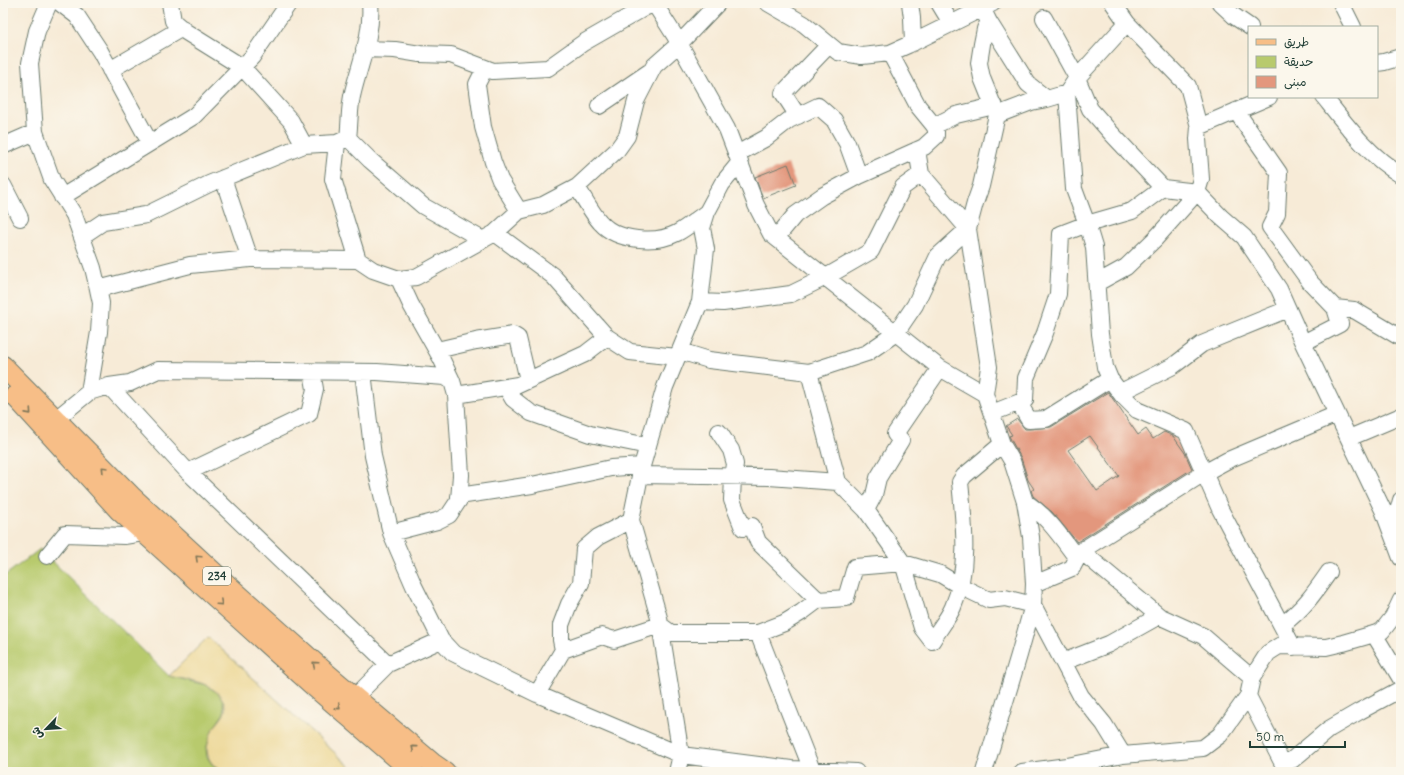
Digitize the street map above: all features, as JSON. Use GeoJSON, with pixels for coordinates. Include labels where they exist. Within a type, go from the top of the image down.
{"type":"FeatureCollection","features":[{"type":"Feature","properties":{"kind":"main road","name":"234"},"geometry":{"type":"LineString","coordinates":[[3,366],[131,496],[222,581],[432,763],[445,772]]}},
{"type":"Feature","properties":{"kind":"main road","name":"234"},"geometry":{"type":"LineString","coordinates":[[3,383],[119,510],[309,682],[413,772]]}},
{"type":"Feature","properties":{"kind":"street"},"geometry":{"type":"LineString","coordinates":[[49,3],[37,31],[30,64],[36,132],[52,180],[74,215],[82,236],[93,268],[101,303],[99,332],[89,392]]}},
{"type":"Feature","properties":{"kind":"street"},"geometry":{"type":"LineString","coordinates":[[60,3],[77,16],[100,50],[150,143]]}},
{"type":"Feature","properties":{"kind":"street"},"geometry":{"type":"LineString","coordinates":[[170,3],[173,21],[242,67],[291,121],[304,145]]}},
{"type":"Feature","properties":{"kind":"street"},"geometry":{"type":"LineString","coordinates":[[62,197],[194,116],[252,57],[289,3]]}},
{"type":"Feature","properties":{"kind":"street"},"geometry":{"type":"LineString","coordinates":[[358,260],[333,179],[353,93],[362,63],[371,14],[370,3]]}},
{"type":"Feature","properties":{"kind":"street"},"geometry":{"type":"LineString","coordinates":[[364,49],[451,55],[493,71],[548,68],[583,43],[655,3],[680,43],[727,129],[756,205],[771,234],[940,368],[985,394]]}},
{"type":"Feature","properties":{"kind":"street"},"geometry":{"type":"LineString","coordinates":[[98,289],[190,265],[250,259],[358,260],[373,270],[399,279],[416,277],[489,237],[519,211],[544,205],[577,187],[617,150],[628,136],[636,101],[654,66],[680,43],[718,3]]}},
{"type":"Feature","properties":{"kind":"street"},"geometry":{"type":"LineString","coordinates":[[768,3],[804,24],[838,52],[862,56],[890,53],[951,23],[986,9]]}},
{"type":"Feature","properties":{"kind":"street"},"geometry":{"type":"LineString","coordinates":[[910,3],[913,42]]}},
{"type":"Feature","properties":{"kind":"street"},"geometry":{"type":"LineString","coordinates":[[939,3],[951,23]]}},
{"type":"Feature","properties":{"kind":"street"},"geometry":{"type":"LineString","coordinates":[[1097,283],[1126,267],[1155,239],[1197,192],[1201,179],[1198,139],[1199,127],[1188,86],[1127,23],[1113,3]]}},
{"type":"Feature","properties":{"kind":"street"},"geometry":{"type":"LineString","coordinates":[[1220,3],[1234,16],[1249,26]]}},
{"type":"Feature","properties":{"kind":"street"},"geometry":{"type":"LineString","coordinates":[[1341,3],[1352,26]]}},
{"type":"Feature","properties":{"kind":"street"},"geometry":{"type":"LineString","coordinates":[[986,9],[1028,84],[1047,99]]}},
{"type":"Feature","properties":{"kind":"street"},"geometry":{"type":"LineString","coordinates":[[984,772],[1033,605],[1034,584],[1031,537],[1025,502],[1012,461],[1002,444],[985,394],[988,367],[968,229],[981,186],[996,110],[982,78],[979,63],[985,29],[986,9]]}},
{"type":"Feature","properties":{"kind":"street"},"geometry":{"type":"LineString","coordinates":[[1044,18],[1077,78],[1090,108],[1112,134],[1163,188],[1197,192],[1244,237],[1279,289],[1303,343],[1383,510],[1401,558]]}},
{"type":"Feature","properties":{"kind":"street"},"geometry":{"type":"LineString","coordinates":[[1127,23],[1077,78],[1067,93],[1074,189],[1094,247],[1100,334],[1105,366],[1110,379],[1122,395],[1137,410],[1186,431],[1220,509],[1293,647]]}},
{"type":"Feature","properties":{"kind":"street"},"geometry":{"type":"LineString","coordinates":[[110,70],[182,28]]}},
{"type":"Feature","properties":{"kind":"street"},"geometry":{"type":"LineString","coordinates":[[798,116],[783,93],[829,45]]}},
{"type":"Feature","properties":{"kind":"street"},"geometry":{"type":"LineString","coordinates":[[776,238],[795,215],[822,196],[859,176],[924,147],[936,136],[936,128],[918,106],[890,53]]}},
{"type":"Feature","properties":{"kind":"street"},"geometry":{"type":"LineString","coordinates":[[1378,63],[1401,57]]}},
{"type":"Feature","properties":{"kind":"street"},"geometry":{"type":"LineString","coordinates":[[485,68],[477,84],[483,127],[492,162],[500,180],[519,211]]}},
{"type":"Feature","properties":{"kind":"street"},"geometry":{"type":"LineString","coordinates":[[599,106],[652,70]]}},
{"type":"Feature","properties":{"kind":"street"},"geometry":{"type":"LineString","coordinates":[[934,126],[956,115],[996,110],[1067,93]]}},
{"type":"Feature","properties":{"kind":"street"},"geometry":{"type":"LineString","coordinates":[[1199,127],[1267,98]]}},
{"type":"Feature","properties":{"kind":"street"},"geometry":{"type":"LineString","coordinates":[[1325,98],[1367,149],[1386,166],[1401,176]]}},
{"type":"Feature","properties":{"kind":"street"},"geometry":{"type":"LineString","coordinates":[[677,772],[681,754],[660,625],[631,520],[641,470],[665,387],[700,302],[706,248],[702,228],[707,212],[722,184],[739,158],[789,120],[818,106],[834,120],[847,143],[859,176]]}},
{"type":"Feature","properties":{"kind":"street"},"geometry":{"type":"LineString","coordinates":[[1236,111],[1279,173],[1277,213],[1270,227],[1244,237]]}},
{"type":"Feature","properties":{"kind":"street"},"geometry":{"type":"LineString","coordinates":[[3,146],[36,132]]}},
{"type":"Feature","properties":{"kind":"street"},"geometry":{"type":"LineString","coordinates":[[82,236],[103,222],[146,215],[223,178],[304,145],[343,141],[423,206],[489,237],[553,276],[607,337],[630,352],[679,354],[710,360],[808,372],[867,353],[896,333],[915,305],[938,256],[968,229]]}},
{"type":"Feature","properties":{"kind":"street"},"geometry":{"type":"LineString","coordinates":[[917,150],[921,174],[968,229]]}},
{"type":"Feature","properties":{"kind":"street"},"geometry":{"type":"LineString","coordinates":[[700,302],[723,303],[791,294],[826,278],[872,251],[904,187],[921,174]]}},
{"type":"Feature","properties":{"kind":"street"},"geometry":{"type":"LineString","coordinates":[[223,178],[250,259]]}},
{"type":"Feature","properties":{"kind":"street"},"geometry":{"type":"LineString","coordinates":[[3,185],[20,218]]}},
{"type":"Feature","properties":{"kind":"street"},"geometry":{"type":"LineString","coordinates":[[577,187],[601,224],[620,236],[658,239],[677,233],[707,212]]}},
{"type":"Feature","properties":{"kind":"street"},"geometry":{"type":"LineString","coordinates":[[992,414],[1025,400],[1026,378],[1045,333],[1058,294],[1061,234],[1087,224],[1132,211],[1163,188]]}},
{"type":"Feature","properties":{"kind":"street"},"geometry":{"type":"LineString","coordinates":[[1270,227],[1310,282],[1334,308],[1340,324],[1303,343]]}},
{"type":"Feature","properties":{"kind":"street"},"geometry":{"type":"LineString","coordinates":[[391,533],[437,521],[450,515],[459,500],[461,475],[454,388],[437,350],[410,305],[399,279]]}},
{"type":"Feature","properties":{"kind":"street"},"geometry":{"type":"LineString","coordinates":[[1334,308],[1354,310],[1401,338]]}},
{"type":"Feature","properties":{"kind":"street"},"geometry":{"type":"LineString","coordinates":[[1122,395],[1127,389],[1173,366],[1202,344],[1288,309]]}},
{"type":"Feature","properties":{"kind":"street"},"geometry":{"type":"LineString","coordinates":[[437,350],[476,341],[513,335],[518,338],[528,380]]}},
{"type":"Feature","properties":{"kind":"street"},"geometry":{"type":"LineString","coordinates":[[454,388],[506,387],[518,385],[585,354],[607,337]]}},
{"type":"Feature","properties":{"kind":"street"},"geometry":{"type":"LineString","coordinates":[[866,510],[874,495],[878,478],[901,440],[895,434],[940,368]]}},
{"type":"Feature","properties":{"kind":"street"},"geometry":{"type":"LineString","coordinates":[[56,419],[89,392],[109,386],[130,383],[158,370],[363,372],[445,377],[454,388]]}},
{"type":"Feature","properties":{"kind":"street"},"geometry":{"type":"LineString","coordinates":[[188,472],[308,414],[316,389],[312,372]]}},
{"type":"Feature","properties":{"kind":"street"},"geometry":{"type":"LineString","coordinates":[[363,372],[373,456],[391,533],[440,640],[453,652],[537,694],[681,754],[791,769],[856,772]]}},
{"type":"Feature","properties":{"kind":"street"},"geometry":{"type":"LineString","coordinates":[[808,372],[838,482],[866,510],[903,563],[922,628],[932,641],[953,608],[960,586],[965,544],[960,482],[964,476],[1002,444]]}},
{"type":"Feature","properties":{"kind":"street"},"geometry":{"type":"LineString","coordinates":[[1019,403],[1029,420],[1046,420],[1110,379]]}},
{"type":"Feature","properties":{"kind":"street"},"geometry":{"type":"LineString","coordinates":[[109,386],[188,472],[388,664]]}},
{"type":"Feature","properties":{"kind":"street"},"geometry":{"type":"LineString","coordinates":[[506,387],[514,399],[531,413],[590,434],[648,446]]}},
{"type":"Feature","properties":{"kind":"street"},"geometry":{"type":"LineString","coordinates":[[1025,502],[1035,508],[1058,532],[1073,553],[1081,551],[1204,473],[1228,460],[1337,414]]}},
{"type":"Feature","properties":{"kind":"street"},"geometry":{"type":"LineString","coordinates":[[1349,438],[1401,416]]}},
{"type":"Feature","properties":{"kind":"street"},"geometry":{"type":"LineString","coordinates":[[719,432],[732,450],[735,464],[732,500],[743,528],[752,526],[758,542],[818,600]]}},
{"type":"Feature","properties":{"kind":"street"},"geometry":{"type":"LineString","coordinates":[[459,496],[532,485],[611,468],[733,477],[769,477],[838,482]]}},
{"type":"Feature","properties":{"kind":"street"},"geometry":{"type":"LineString","coordinates":[[1392,533],[1401,500]]}},
{"type":"Feature","properties":{"kind":"street"},"geometry":{"type":"LineString","coordinates":[[564,650],[561,640],[561,626],[569,604],[581,583],[584,549],[598,537],[631,520]]}},
{"type":"Feature","properties":{"kind":"street"},"geometry":{"type":"LineString","coordinates":[[47,556],[64,534],[124,536],[144,533]]}},
{"type":"Feature","properties":{"kind":"street"},"geometry":{"type":"LineString","coordinates":[[1034,584],[1072,568],[1081,551]]}},
{"type":"Feature","properties":{"kind":"street"},"geometry":{"type":"LineString","coordinates":[[1081,551],[1159,616],[1203,636],[1252,678]]}},
{"type":"Feature","properties":{"kind":"street"},"geometry":{"type":"LineString","coordinates":[[660,625],[671,633],[758,633],[784,623],[818,600],[846,598],[855,567],[903,563],[940,574],[960,586],[989,600],[1005,598],[1033,605],[1081,696],[1104,724],[1124,755]]}},
{"type":"Feature","properties":{"kind":"street"},"geometry":{"type":"LineString","coordinates":[[1282,625],[1298,613],[1310,600],[1329,572]]}},
{"type":"Feature","properties":{"kind":"street"},"geometry":{"type":"LineString","coordinates":[[1022,772],[1067,766],[1124,755],[1203,748],[1220,734],[1248,696],[1252,678],[1268,653],[1279,646],[1326,647],[1382,631],[1401,601]]}},
{"type":"Feature","properties":{"kind":"street"},"geometry":{"type":"LineString","coordinates":[[1063,662],[1109,644],[1159,616]]}},
{"type":"Feature","properties":{"kind":"street"},"geometry":{"type":"LineString","coordinates":[[537,694],[564,650],[602,636],[614,640],[660,625]]}},
{"type":"Feature","properties":{"kind":"street"},"geometry":{"type":"LineString","coordinates":[[758,633],[812,770]]}},
{"type":"Feature","properties":{"kind":"street"},"geometry":{"type":"LineString","coordinates":[[1374,634],[1401,679]]}},
{"type":"Feature","properties":{"kind":"street"},"geometry":{"type":"LineString","coordinates":[[355,697],[388,664],[440,640]]}},
{"type":"Feature","properties":{"kind":"street"},"geometry":{"type":"LineString","coordinates":[[1248,696],[1282,762],[1292,760],[1329,729],[1360,710],[1401,690]]}},
{"type":"Feature","properties":{"kind":"green space"},"geometry":{"type":"Polygon","coordinates":[[[40,549],[169,676],[206,685],[219,694],[223,701],[224,713],[213,729],[206,749],[207,757],[214,767],[222,772],[3,772],[3,577],[40,549]]]}},
{"type":"Feature","properties":{"kind":"sand"},"geometry":{"type":"Polygon","coordinates":[[[208,637],[356,772],[222,772],[216,767],[209,758],[207,748],[213,729],[224,714],[225,705],[221,696],[202,683],[169,676],[208,637]]]}},
{"type":"Feature","properties":{"kind":"building"},"geometry":{"type":"Polygon","coordinates":[[[788,164],[796,185],[763,198],[755,177],[788,164]]]}},
{"type":"Feature","properties":{"kind":"building"},"geometry":{"type":"Polygon","coordinates":[[[1108,392],[1138,435],[1146,429],[1153,439],[1164,432],[1173,436],[1185,453],[1192,469],[1077,542],[1052,512],[1033,496],[1031,491],[1034,489],[1028,480],[1021,458],[1009,436],[1012,435],[1006,426],[1017,419],[1025,429],[1051,427],[1108,392]],[[1090,436],[1068,450],[1097,491],[1119,476],[1090,436]]]}}]}
